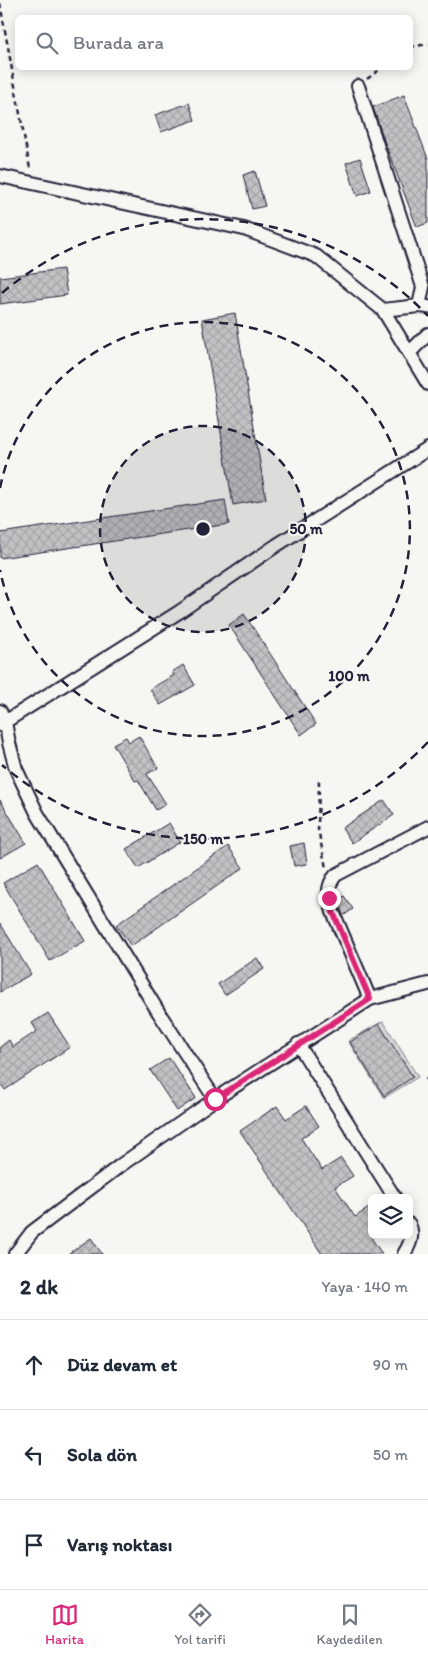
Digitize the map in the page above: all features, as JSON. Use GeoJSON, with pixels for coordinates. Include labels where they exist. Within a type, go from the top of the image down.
{"type":"FeatureCollection","features":[{"type":"Feature","properties":{"kind":"street"},"geometry":{"type":"LineString","coordinates":[[358,86],[423,287],[423,306],[383,310]]}},
{"type":"Feature","properties":{"kind":"street"},"geometry":{"type":"LineString","coordinates":[[0,176],[244,229],[316,256],[383,310],[428,384]]}},
{"type":"Feature","properties":{"kind":"street"},"geometry":{"type":"LineString","coordinates":[[409,353],[428,334]]}},
{"type":"Feature","properties":{"kind":"street"},"geometry":{"type":"LineString","coordinates":[[215,1099],[159,1013],[37,813],[16,768],[2,719],[180,612],[277,545],[428,450]]}},
{"type":"Feature","properties":{"kind":"street"},"geometry":{"type":"LineString","coordinates":[[370,999],[333,912],[329,898],[330,882],[336,875],[428,827]]}},
{"type":"Feature","properties":{"kind":"street"},"geometry":{"type":"LineString","coordinates":[[15,1254],[32,1232],[121,1165],[298,1044],[370,999],[428,984]]}},
{"type":"Feature","properties":{"kind":"street"},"geometry":{"type":"LineString","coordinates":[[298,1044],[392,1194]]}},
{"type":"Feature","properties":{"kind":"street"},"geometry":{"type":"LineString","coordinates":[[404,1254],[411,1239]]}},
{"type":"Feature","properties":{"kind":"path"},"geometry":{"type":"LineString","coordinates":[[0,3],[33,183]]}},
{"type":"Feature","properties":{"kind":"path"},"geometry":{"type":"LineString","coordinates":[[413,46],[428,44]]}},
{"type":"Feature","properties":{"kind":"path"},"geometry":{"type":"LineString","coordinates":[[358,86],[379,70]]}},
{"type":"Feature","properties":{"kind":"path"},"geometry":{"type":"LineString","coordinates":[[319,781],[318,829],[330,882]]}},
{"type":"Feature","properties":{"kind":"shaded area"},"geometry":{"type":"Polygon","coordinates":[[[383,1021],[418,1077],[384,1098],[348,1041],[383,1021]]]}},
{"type":"Feature","properties":{"kind":"building"},"geometry":{"type":"Polygon","coordinates":[[[404,95],[428,159],[428,223],[417,227],[373,107],[404,95]]]}},
{"type":"Feature","properties":{"kind":"building"},"geometry":{"type":"Polygon","coordinates":[[[189,103],[195,120],[161,132],[155,115],[189,103]]]}},
{"type":"Feature","properties":{"kind":"building"},"geometry":{"type":"Polygon","coordinates":[[[360,158],[371,191],[357,196],[346,163],[360,158]]]}},
{"type":"Feature","properties":{"kind":"building"},"geometry":{"type":"Polygon","coordinates":[[[255,171],[265,206],[252,209],[243,175],[255,171]]]}},
{"type":"Feature","properties":{"kind":"building"},"geometry":{"type":"Polygon","coordinates":[[[63,269],[67,295],[0,304],[0,277],[63,269]]]}},
{"type":"Feature","properties":{"kind":"building"},"geometry":{"type":"Polygon","coordinates":[[[235,313],[266,499],[233,505],[202,319],[235,313]]]}},
{"type":"Feature","properties":{"kind":"building"},"geometry":{"type":"Polygon","coordinates":[[[225,500],[229,524],[0,558],[0,533],[225,500]]]}},
{"type":"Feature","properties":{"kind":"building"},"geometry":{"type":"Polygon","coordinates":[[[244,614],[316,724],[301,735],[229,625],[244,614]]]}},
{"type":"Feature","properties":{"kind":"building"},"geometry":{"type":"Polygon","coordinates":[[[183,665],[195,685],[160,705],[150,689],[174,675],[172,672],[183,665]]]}},
{"type":"Feature","properties":{"kind":"building"},"geometry":{"type":"Polygon","coordinates":[[[139,736],[158,768],[147,774],[166,804],[156,810],[138,780],[135,781],[113,744],[126,737],[129,742],[139,736]]]}},
{"type":"Feature","properties":{"kind":"building"},"geometry":{"type":"Polygon","coordinates":[[[0,800],[26,843],[0,858],[0,800]]]}},
{"type":"Feature","properties":{"kind":"building"},"geometry":{"type":"Polygon","coordinates":[[[384,800],[394,815],[352,843],[342,828],[384,800]]]}},
{"type":"Feature","properties":{"kind":"building"},"geometry":{"type":"Polygon","coordinates":[[[169,823],[180,842],[138,868],[126,849],[169,823]]]}},
{"type":"Feature","properties":{"kind":"building"},"geometry":{"type":"Polygon","coordinates":[[[304,843],[307,864],[294,866],[290,846],[304,843]]]}},
{"type":"Feature","properties":{"kind":"building"},"geometry":{"type":"Polygon","coordinates":[[[228,846],[243,868],[131,946],[116,925],[228,846]]]}},
{"type":"Feature","properties":{"kind":"building"},"geometry":{"type":"Polygon","coordinates":[[[38,862],[85,941],[50,961],[3,883],[38,862]]]}},
{"type":"Feature","properties":{"kind":"building"},"geometry":{"type":"Polygon","coordinates":[[[344,896],[353,909],[343,916],[338,899],[344,896]]]}},
{"type":"Feature","properties":{"kind":"building"},"geometry":{"type":"Polygon","coordinates":[[[0,923],[31,974],[0,992],[0,923]]]}},
{"type":"Feature","properties":{"kind":"building"},"geometry":{"type":"Polygon","coordinates":[[[257,958],[264,969],[225,995],[218,984],[257,958]]]}},
{"type":"Feature","properties":{"kind":"building"},"geometry":{"type":"Polygon","coordinates":[[[48,1013],[70,1047],[5,1090],[0,1083],[0,1047],[9,1040],[13,1047],[37,1031],[32,1023],[48,1013]]]}},
{"type":"Feature","properties":{"kind":"building"},"geometry":{"type":"Polygon","coordinates":[[[379,1024],[413,1077],[384,1096],[350,1042],[379,1024]]]}},
{"type":"Feature","properties":{"kind":"building"},"geometry":{"type":"Polygon","coordinates":[[[169,1058],[196,1098],[177,1111],[150,1070],[169,1058]]]}},
{"type":"Feature","properties":{"kind":"building"},"geometry":{"type":"Polygon","coordinates":[[[277,1106],[286,1119],[306,1106],[319,1126],[301,1138],[322,1170],[341,1158],[353,1176],[335,1187],[355,1217],[368,1209],[368,1239],[372,1239],[382,1254],[322,1254],[240,1131],[277,1106]]]}},
{"type":"Feature","properties":{"kind":"building"},"geometry":{"type":"Polygon","coordinates":[[[91,1238],[102,1254],[68,1254],[91,1238]]]}},
{"type":"Feature","properties":{"kind":"route"},"geometry":{"type":"LineString","coordinates":[[215,1099],[370,999],[333,912],[329,898]]}}]}
